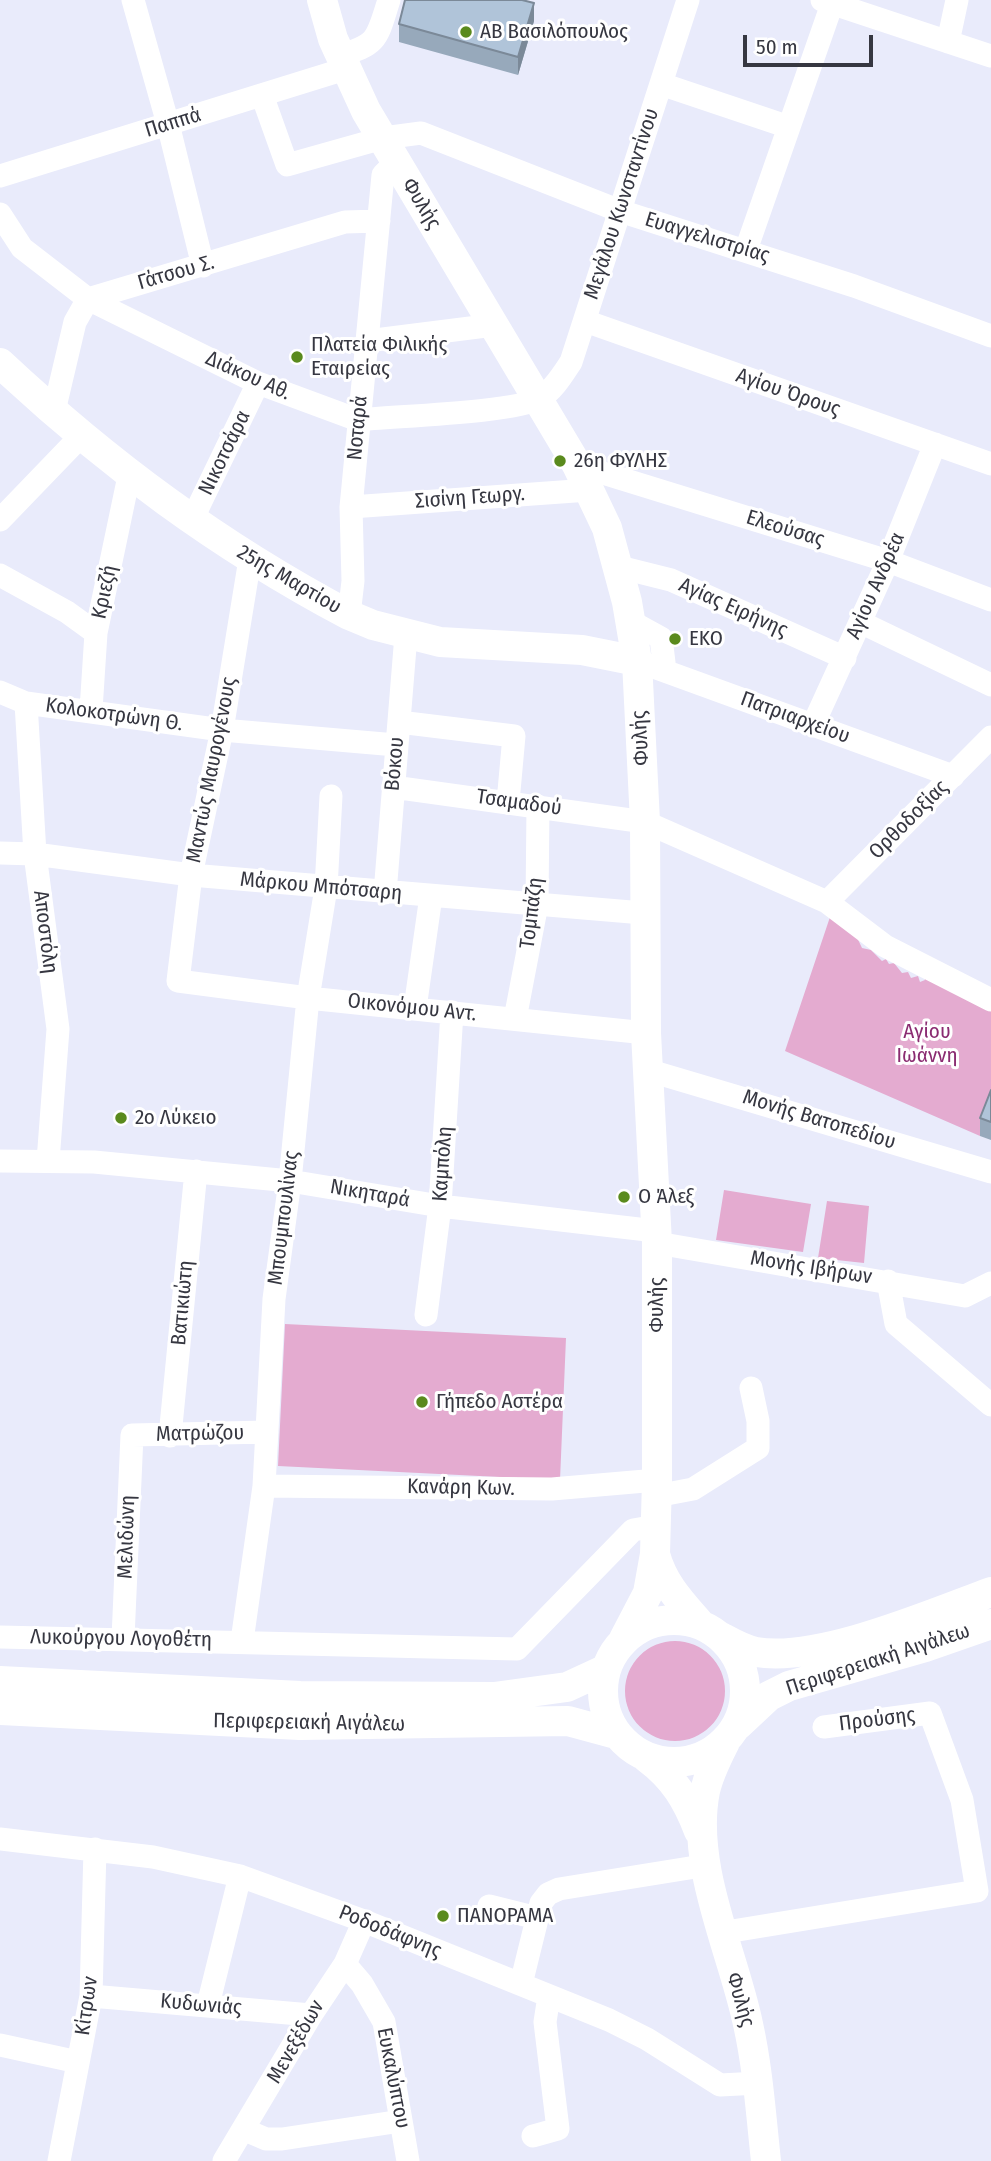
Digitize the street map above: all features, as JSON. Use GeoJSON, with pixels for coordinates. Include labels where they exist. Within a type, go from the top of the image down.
{"type":"FeatureCollection","features":[{"type":"Feature","properties":{"kind":"main road","name":"Φυλής"},"geometry":{"type":"LineString","coordinates":[[322,0],[342,62],[390,150],[540,399],[583,477],[607,528],[619,567],[630,621],[637,661],[645,821],[643,913],[647,1070],[657,1237],[657,1488],[655,1540],[648,1592],[624,1639]]}},
{"type":"Feature","properties":{"kind":"main road","name":"25ης Μαρτίου"},"geometry":{"type":"LineString","coordinates":[[4,375],[54,411],[129,476],[191,522],[349,615],[406,635],[440,642],[582,650],[637,661]]}},
{"type":"Feature","properties":{"kind":"main road","name":"Φυλής"},"geometry":{"type":"LineString","coordinates":[[655,1540],[661,1575],[671,1592],[711,1631]]}},
{"type":"Feature","properties":{"kind":"main road","name":"Περιφερειακή Αιγάλεω"},"geometry":{"type":"LineString","coordinates":[[731,1734],[769,1696],[807,1680],[842,1657],[991,1592]]}},
{"type":"Feature","properties":{"kind":"main road"},"geometry":{"type":"LineString","coordinates":[[674,1620],[711,1631],[737,1656],[745,1679],[745,1704],[731,1734],[708,1754],[689,1762],[667,1763],[647,1758],[630,1748],[616,1734],[606,1714],[602,1691],[606,1669],[624,1639],[647,1625],[674,1620]]}},
{"type":"Feature","properties":{"kind":"main road","name":"Περιφερειακή Αιγάλεω"},"geometry":{"type":"LineString","coordinates":[[711,1631],[755,1652],[842,1657],[991,1624]]}},
{"type":"Feature","properties":{"kind":"main road","name":"Περιφερειακή Αιγάλεω"},"geometry":{"type":"LineString","coordinates":[[0,1681],[313,1697],[468,1697],[567,1687],[606,1669]]}},
{"type":"Feature","properties":{"kind":"main road","name":"Περιφερειακή Αιγάλεω"},"geometry":{"type":"LineString","coordinates":[[0,1710],[300,1725],[568,1721],[616,1734]]}},
{"type":"Feature","properties":{"kind":"main road","name":"Φυλής"},"geometry":{"type":"LineString","coordinates":[[731,1734],[705,1790],[706,1853],[720,1933],[748,2022],[759,2083],[762,2160]]}},
{"type":"Feature","properties":{"kind":"main road","name":"Φυλής"},"geometry":{"type":"LineString","coordinates":[[647,1758],[667,1773],[682,1792],[706,1853]]}},
{"type":"Feature","properties":{"kind":"street"},"geometry":{"type":"LineString","coordinates":[[133,0],[168,124],[203,266]]}},
{"type":"Feature","properties":{"kind":"street","name":"Παππά"},"geometry":{"type":"LineString","coordinates":[[0,176],[262,95],[342,62],[372,44],[377,37],[389,0]]}},
{"type":"Feature","properties":{"kind":"street","name":"Μεγάλου Κωνσταντίνου"},"geometry":{"type":"LineString","coordinates":[[540,399],[571,362],[688,0]]}},
{"type":"Feature","properties":{"kind":"street"},"geometry":{"type":"LineString","coordinates":[[948,42],[957,0]]}},
{"type":"Feature","properties":{"kind":"street"},"geometry":{"type":"LineString","coordinates":[[746,250],[789,127],[827,2],[991,56]]}},
{"type":"Feature","properties":{"kind":"street"},"geometry":{"type":"LineString","coordinates":[[661,84],[789,127]]}},
{"type":"Feature","properties":{"kind":"street","name":"Ευαγγελιστρίας"},"geometry":{"type":"LineString","coordinates":[[262,95],[286,165],[390,150],[421,133],[620,211],[746,250],[991,336]]}},
{"type":"Feature","properties":{"kind":"street","name":"Νοταρά"},"geometry":{"type":"LineString","coordinates":[[349,615],[353,581],[351,507],[358,420],[383,175],[390,150]]}},
{"type":"Feature","properties":{"kind":"street","name":"Διάκου Αθ."},"geometry":{"type":"LineString","coordinates":[[0,214],[22,248],[88,299],[258,383],[358,420],[512,406],[540,399]]}},
{"type":"Feature","properties":{"kind":"street","name":"Γάτσου Σ."},"geometry":{"type":"LineString","coordinates":[[88,299],[345,222],[379,221]]}},
{"type":"Feature","properties":{"kind":"street"},"geometry":{"type":"LineString","coordinates":[[54,411],[75,322],[88,299]]}},
{"type":"Feature","properties":{"kind":"street","name":"Αγίου Όρους"},"geometry":{"type":"LineString","coordinates":[[585,321],[991,464]]}},
{"type":"Feature","properties":{"kind":"street"},"geometry":{"type":"LineString","coordinates":[[367,341],[494,325]]}},
{"type":"Feature","properties":{"kind":"street","name":"Νικοτσάρα"},"geometry":{"type":"LineString","coordinates":[[191,522],[258,383]]}},
{"type":"Feature","properties":{"kind":"street"},"geometry":{"type":"LineString","coordinates":[[0,520],[81,436]]}},
{"type":"Feature","properties":{"kind":"street","name":"Αγίου Ανδρέα"},"geometry":{"type":"LineString","coordinates":[[813,725],[888,561],[935,444]]}},
{"type":"Feature","properties":{"kind":"street","name":"Κριεζή"},"geometry":{"type":"LineString","coordinates":[[91,710],[96,633],[129,476]]}},
{"type":"Feature","properties":{"kind":"street","name":"Σισίνη Γεωργ."},"geometry":{"type":"LineString","coordinates":[[351,507],[583,477]]}},
{"type":"Feature","properties":{"kind":"street","name":"Ελεούσας"},"geometry":{"type":"LineString","coordinates":[[583,477],[888,561],[991,600]]}},
{"type":"Feature","properties":{"kind":"street","name":"Μαντώς Μαυρογένους"},"geometry":{"type":"LineString","coordinates":[[177,981],[191,876],[222,730],[250,559]]}},
{"type":"Feature","properties":{"kind":"street","name":"Αγίας Ειρήνης"},"geometry":{"type":"LineString","coordinates":[[619,567],[671,580],[845,658]]}},
{"type":"Feature","properties":{"kind":"street"},"geometry":{"type":"LineString","coordinates":[[0,575],[67,612],[96,633]]}},
{"type":"Feature","properties":{"kind":"street"},"geometry":{"type":"LineString","coordinates":[[630,621],[661,638],[665,671]]}},
{"type":"Feature","properties":{"kind":"street"},"geometry":{"type":"LineString","coordinates":[[860,622],[991,685]]}},
{"type":"Feature","properties":{"kind":"street","name":"Βόκου"},"geometry":{"type":"LineString","coordinates":[[385,893],[406,635]]}},
{"type":"Feature","properties":{"kind":"street","name":"Πατριαρχείου"},"geometry":{"type":"LineString","coordinates":[[637,661],[953,776]]}},
{"type":"Feature","properties":{"kind":"street","name":"Κολοκοτρώνη Θ."},"geometry":{"type":"LineString","coordinates":[[0,692],[26,703],[222,730],[397,745]]}},
{"type":"Feature","properties":{"kind":"street","name":"Αποστόλη"},"geometry":{"type":"LineString","coordinates":[[26,703],[35,854],[58,1028],[48,1161]]}},
{"type":"Feature","properties":{"kind":"street"},"geometry":{"type":"LineString","coordinates":[[399,722],[514,736],[508,802]]}},
{"type":"Feature","properties":{"kind":"street","name":"Ορθοδοξίας"},"geometry":{"type":"LineString","coordinates":[[827,902],[991,737]]}},
{"type":"Feature","properties":{"kind":"street","name":"Τσαμαδού"},"geometry":{"type":"LineString","coordinates":[[393,787],[645,821]]}},
{"type":"Feature","properties":{"kind":"street","name":"Μπουμπουλίνας"},"geometry":{"type":"LineString","coordinates":[[242,1641],[264,1486],[274,1299],[290,1181],[308,998],[327,888],[331,796]]}},
{"type":"Feature","properties":{"kind":"street","name":"Τομπάζη"},"geometry":{"type":"LineString","coordinates":[[515,1019],[537,904],[538,806]]}},
{"type":"Feature","properties":{"kind":"street"},"geometry":{"type":"LineString","coordinates":[[645,821],[827,902],[885,946],[991,1000]]}},
{"type":"Feature","properties":{"kind":"street","name":"Μάρκου Μπότσαρη"},"geometry":{"type":"LineString","coordinates":[[0,853],[35,854],[191,876],[643,913]]}},
{"type":"Feature","properties":{"kind":"street"},"geometry":{"type":"LineString","coordinates":[[415,1009],[431,896]]}},
{"type":"Feature","properties":{"kind":"street","name":"Οικονόμου Αντ."},"geometry":{"type":"LineString","coordinates":[[177,981],[308,998],[646,1033]]}},
{"type":"Feature","properties":{"kind":"street","name":"Καμπόλη"},"geometry":{"type":"LineString","coordinates":[[426,1315],[440,1206],[452,1012]]}},
{"type":"Feature","properties":{"kind":"street","name":"Μονής Βατοπεδίου"},"geometry":{"type":"LineString","coordinates":[[647,1070],[991,1172]]}},
{"type":"Feature","properties":{"kind":"street","name":"Νικηταρά"},"geometry":{"type":"LineString","coordinates":[[0,1161],[48,1161],[195,1171],[290,1181],[657,1237]]}},
{"type":"Feature","properties":{"kind":"street","name":"Βατικιώτη"},"geometry":{"type":"LineString","coordinates":[[170,1436],[195,1171]]}},
{"type":"Feature","properties":{"kind":"street","name":"Μονής Ιβήρων"},"geometry":{"type":"LineString","coordinates":[[657,1237],[965,1296],[991,1283]]}},
{"type":"Feature","properties":{"kind":"street"},"geometry":{"type":"LineString","coordinates":[[888,1281],[897,1324],[991,1405]]}},
{"type":"Feature","properties":{"kind":"street","name":"Κανάρη Κων."},"geometry":{"type":"LineString","coordinates":[[264,1486],[693,1489],[758,1448],[758,1421],[751,1388]]}},
{"type":"Feature","properties":{"kind":"street","name":"Ματρώζου"},"geometry":{"type":"LineString","coordinates":[[132,1435],[267,1432]]}},
{"type":"Feature","properties":{"kind":"street","name":"Μελιδώνη"},"geometry":{"type":"LineString","coordinates":[[123,1638],[132,1435]]}},
{"type":"Feature","properties":{"kind":"street","name":"Λυκούργου Λογοθέτη"},"geometry":{"type":"LineString","coordinates":[[0,1637],[517,1648],[633,1530],[655,1540]]}},
{"type":"Feature","properties":{"kind":"street","name":"Προύσης"},"geometry":{"type":"LineString","coordinates":[[720,1933],[977,1891],[962,1800],[930,1713],[824,1727]]}},
{"type":"Feature","properties":{"kind":"street","name":"Ροδοδάφνης"},"geometry":{"type":"LineString","coordinates":[[0,1839],[180,1861],[240,1876],[364,1920],[639,2034],[720,2085],[759,2083]]}},
{"type":"Feature","properties":{"kind":"street","name":"Κίτρων"},"geometry":{"type":"LineString","coordinates":[[59,2161],[91,1996],[95,1849]]}},
{"type":"Feature","properties":{"kind":"street"},"geometry":{"type":"LineString","coordinates":[[521,1984],[541,1903],[548,1894],[706,1853]]}},
{"type":"Feature","properties":{"kind":"street"},"geometry":{"type":"LineString","coordinates":[[208,2005],[240,1876]]}},
{"type":"Feature","properties":{"kind":"street"},"geometry":{"type":"LineString","coordinates":[[489,1906],[537,1918]]}},
{"type":"Feature","properties":{"kind":"street","name":"Μενεξέδων"},"geometry":{"type":"LineString","coordinates":[[224,2161],[245,2130],[311,2015],[345,1964],[364,1920]]}},
{"type":"Feature","properties":{"kind":"street","name":"Ευκαλύπτου"},"geometry":{"type":"LineString","coordinates":[[345,1964],[362,1984],[384,2022],[408,2161]]}},
{"type":"Feature","properties":{"kind":"street","name":"Κυδωνιάς"},"geometry":{"type":"LineString","coordinates":[[91,1996],[311,2015]]}},
{"type":"Feature","properties":{"kind":"street"},"geometry":{"type":"LineString","coordinates":[[533,2136],[558,2129],[545,2021],[549,1996]]}},
{"type":"Feature","properties":{"kind":"street"},"geometry":{"type":"LineString","coordinates":[[0,2045],[78,2062]]}},
{"type":"Feature","properties":{"kind":"street"},"geometry":{"type":"LineString","coordinates":[[245,2130],[266,2138],[282,2138],[401,2121]]}},
{"type":"Feature","properties":{"kind":"green space","name":"Αγίου Ιωάννη"},"geometry":{"type":"Polygon","coordinates":[[[830,917],[854,931],[862,948],[871,950],[882,961],[886,959],[889,964],[894,963],[902,973],[908,972],[911,978],[918,976],[920,982],[925,980],[923,972],[991,1007],[991,1108],[980,1136],[785,1051],[830,917]]]}},
{"type":"Feature","properties":{"kind":"green space"},"geometry":{"type":"Polygon","coordinates":[[[724,1190],[811,1204],[803,1252],[716,1240],[724,1190]]]}},
{"type":"Feature","properties":{"kind":"green space"},"geometry":{"type":"Polygon","coordinates":[[[827,1201],[869,1206],[864,1263],[818,1258],[827,1201]]]}},
{"type":"Feature","properties":{"kind":"green space","name":"Γήπεδο Αστέρα"},"geometry":{"type":"Polygon","coordinates":[[[285,1324],[566,1338],[560,1480],[278,1466],[285,1324]]]}},
{"type":"Feature","properties":{"kind":"green space"},"geometry":{"type":"Polygon","coordinates":[[[675,1641],[694,1645],[711,1655],[721,1672],[725,1691],[721,1710],[711,1727],[694,1737],[675,1741],[656,1737],[639,1727],[629,1710],[625,1691],[629,1672],[639,1655],[656,1645],[675,1641]]]}},
{"type":"Feature","properties":{"kind":"building","name":"ΑΒ Βασιλόπουλος"},"geometry":{"type":"Polygon","coordinates":[[[405,0],[522,0],[534,3],[518,57],[399,24],[405,0]]]}},
{"type":"Feature","properties":{"kind":"building"},"geometry":{"type":"Polygon","coordinates":[[[991,1090],[991,1122],[980,1118],[991,1090]]]}},
{"type":"Feature","properties":{"kind":"place","name":"ΑΒ Βασιλόπουλος"},"geometry":{"type":"Point","coordinates":[466,32]}},
{"type":"Feature","properties":{"kind":"place","name":"Πλατεία Φιλικής Εταιρείας"},"geometry":{"type":"Point","coordinates":[297,357]}},
{"type":"Feature","properties":{"kind":"place","name":"26η ΦΥΛΗΣ"},"geometry":{"type":"Point","coordinates":[560,461]}},
{"type":"Feature","properties":{"kind":"place","name":"EKO"},"geometry":{"type":"Point","coordinates":[675,639]}},
{"type":"Feature","properties":{"kind":"place","name":"2ο Λύκειο"},"geometry":{"type":"Point","coordinates":[121,1118]}},
{"type":"Feature","properties":{"kind":"place","name":"Ο Άλεξ"},"geometry":{"type":"Point","coordinates":[624,1197]}},
{"type":"Feature","properties":{"kind":"place","name":"Γήπεδο Αστέρα"},"geometry":{"type":"Point","coordinates":[422,1402]}},
{"type":"Feature","properties":{"kind":"place","name":"ΠΑΝΟΡΑΜΑ"},"geometry":{"type":"Point","coordinates":[443,1916]}}]}
